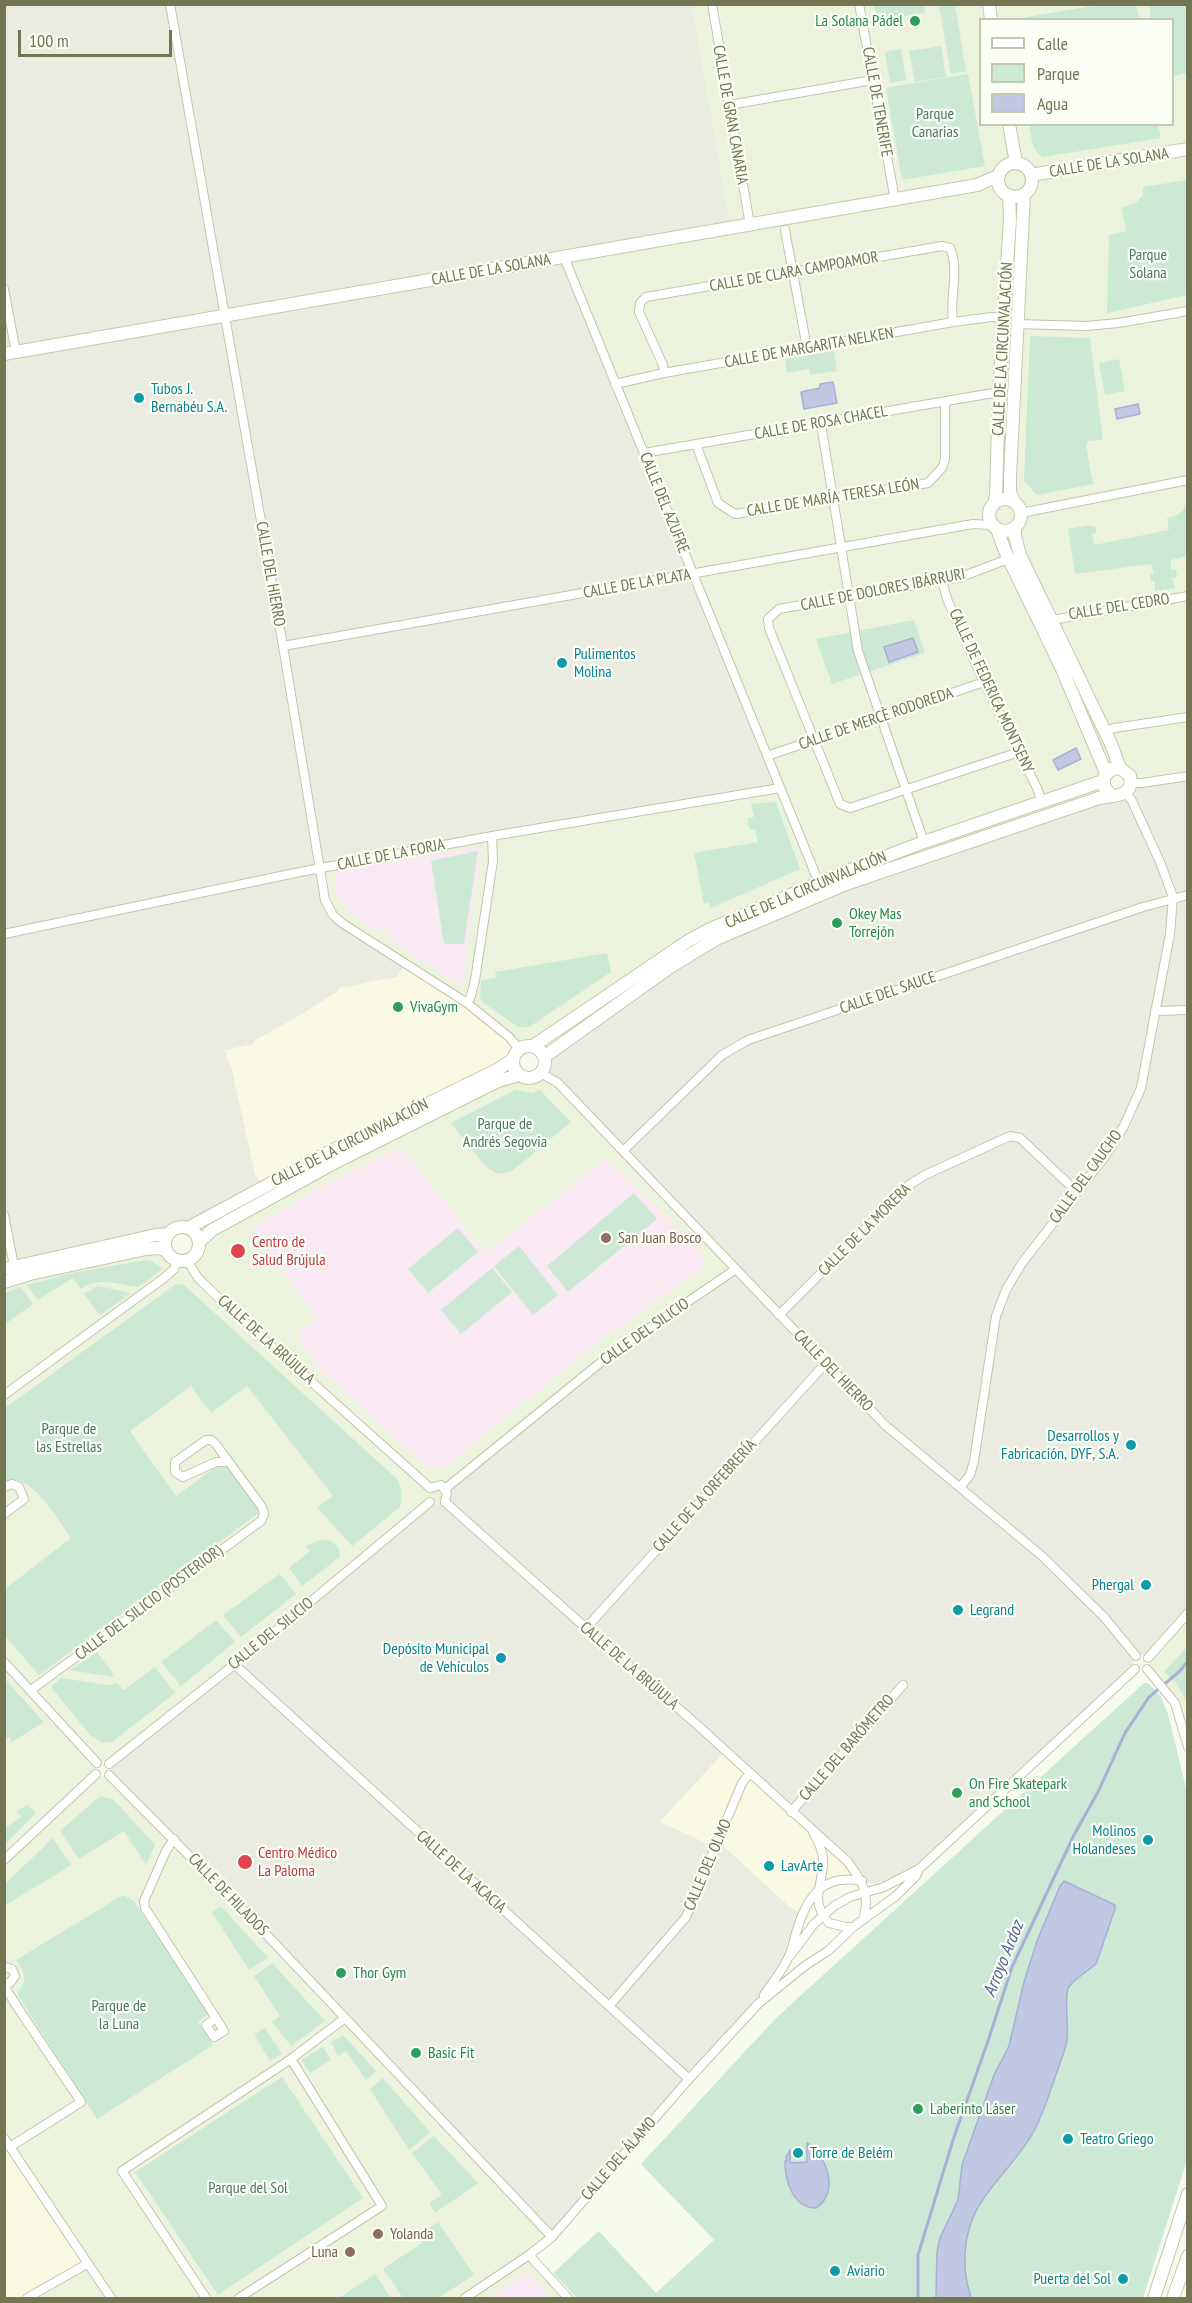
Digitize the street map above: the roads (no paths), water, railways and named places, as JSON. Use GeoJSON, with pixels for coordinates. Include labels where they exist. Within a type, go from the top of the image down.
{"type":"FeatureCollection","features":[{"type":"Feature","properties":{"kind":"street","name":"CALLE DEL HIERRO"},"geometry":{"type":"LineString","coordinates":[[170,4],[283,646],[325,900],[333,915],[354,932],[466,1003],[519,1049]]}},
{"type":"Feature","properties":{"kind":"street","name":"CALLE DE GRAN CANARIA"},"geometry":{"type":"LineString","coordinates":[[712,4],[750,225]]}},
{"type":"Feature","properties":{"kind":"street","name":"CALLE DE TENERIFE"},"geometry":{"type":"LineString","coordinates":[[859,4],[895,200]]}},
{"type":"Feature","properties":{"kind":"street"},"geometry":{"type":"LineString","coordinates":[[729,105],[873,80]]}},
{"type":"Feature","properties":{"kind":"street"},"geometry":{"type":"LineString","coordinates":[[1009,126],[1016,163]]}},
{"type":"Feature","properties":{"kind":"street","name":"CALLE DE LA SOLANA"},"geometry":{"type":"LineString","coordinates":[[1031,176],[1188,149]]}},
{"type":"Feature","properties":{"kind":"street"},"geometry":{"type":"LineString","coordinates":[[1016,163],[1028,169],[1031,176],[1031,182],[1024,194],[1002,186],[1004,166],[1016,163]]}},
{"type":"Feature","properties":{"kind":"street","name":"CALLE DE LA SOLANA"},"geometry":{"type":"LineString","coordinates":[[10,353],[977,185],[1002,186]]}},
{"type":"Feature","properties":{"kind":"street","name":"CALLE DE LA CIRCUNVALACIÓN"},"geometry":{"type":"LineString","coordinates":[[994,504],[1010,219],[1002,186]]}},
{"type":"Feature","properties":{"kind":"street","name":"CALLE DE LA CIRCUNVALACIÓN"},"geometry":{"type":"LineString","coordinates":[[1014,502],[1010,492],[1010,477],[1024,194]]}},
{"type":"Feature","properties":{"kind":"street"},"geometry":{"type":"LineString","coordinates":[[785,230],[807,348]]}},
{"type":"Feature","properties":{"kind":"street","name":"CALLE DE CLARA CAMPOAMOR"},"geometry":{"type":"LineString","coordinates":[[664,373],[663,365],[639,312],[640,303],[646,297],[942,246],[950,248],[954,257],[951,312],[953,322]]}},
{"type":"Feature","properties":{"kind":"street","name":"CALLE DEL AZUFRE"},"geometry":{"type":"LineString","coordinates":[[564,257],[819,883]]}},
{"type":"Feature","properties":{"kind":"street"},"geometry":{"type":"LineString","coordinates":[[4,289],[10,353]]}},
{"type":"Feature","properties":{"kind":"street"},"geometry":{"type":"LineString","coordinates":[[1017,324],[1097,325],[1188,311]]}},
{"type":"Feature","properties":{"kind":"street","name":"CALLE DE MARGARITA NELKEN"},"geometry":{"type":"LineString","coordinates":[[615,384],[664,373],[953,322],[1004,317]]}},
{"type":"Feature","properties":{"kind":"street","name":"CALLE DE ROSA CHACEL"},"geometry":{"type":"LineString","coordinates":[[644,453],[999,392]]}},
{"type":"Feature","properties":{"kind":"street","name":"CALLE DE MARÍA TERESA LEÓN"},"geometry":{"type":"LineString","coordinates":[[696,444],[718,503],[735,514],[928,483],[942,468],[945,459],[945,401]]}},
{"type":"Feature","properties":{"kind":"street"},"geometry":{"type":"LineString","coordinates":[[821,424],[843,547],[858,651],[924,842]]}},
{"type":"Feature","properties":{"kind":"street"},"geometry":{"type":"LineString","coordinates":[[1021,513],[1188,480]]}},
{"type":"Feature","properties":{"kind":"street"},"geometry":{"type":"LineString","coordinates":[[994,527],[1003,531],[1015,527],[1021,518],[1021,513],[1014,502],[1000,500],[994,504],[989,514],[994,527],[1008,559],[1098,749],[1105,777],[1104,787],[1112,795],[1118,796],[1142,783],[1188,776]]}},
{"type":"Feature","properties":{"kind":"street","name":"CALLE DE LA PLATA"},"geometry":{"type":"LineString","coordinates":[[283,646],[973,524],[994,527]]}},
{"type":"Feature","properties":{"kind":"street"},"geometry":{"type":"LineString","coordinates":[[1015,527],[1017,548],[1120,768],[1130,776],[1129,788]]}},
{"type":"Feature","properties":{"kind":"street","name":"CALLE DE DOLORES IBÁRRURI"},"geometry":{"type":"LineString","coordinates":[[813,740],[769,628],[768,619],[779,609],[961,577],[1008,559]]}},
{"type":"Feature","properties":{"kind":"street","name":"CALLE DE FEDERICA MONTSENY"},"geometry":{"type":"LineString","coordinates":[[942,580],[947,599],[1042,802]]}},
{"type":"Feature","properties":{"kind":"street","name":"CALLE DEL CEDRO"},"geometry":{"type":"LineString","coordinates":[[1052,620],[1188,596]]}},
{"type":"Feature","properties":{"kind":"street","name":"CALLE DE MERCÈ RODOREDA"},"geometry":{"type":"LineString","coordinates":[[767,756],[984,681]]}},
{"type":"Feature","properties":{"kind":"street"},"geometry":{"type":"LineString","coordinates":[[1105,732],[1114,728],[1188,717]]}},
{"type":"Feature","properties":{"kind":"street"},"geometry":{"type":"LineString","coordinates":[[813,740],[840,804],[850,808],[1019,752]]}},
{"type":"Feature","properties":{"kind":"street"},"geometry":{"type":"LineString","coordinates":[[1105,777],[1112,769],[1120,768]]}},
{"type":"Feature","properties":{"kind":"street","name":"CALLE DE LA CIRCUNVALACIÓN"},"geometry":{"type":"LineString","coordinates":[[533,1046],[698,936],[819,883],[924,842],[1042,802],[1105,777]]}},
{"type":"Feature","properties":{"kind":"street","name":"CALLE DE LA FORJA"},"geometry":{"type":"LineString","coordinates":[[4,934],[492,836],[780,788]]}},
{"type":"Feature","properties":{"kind":"street","name":"CALLE DEL CAUCHO"},"geometry":{"type":"LineString","coordinates":[[961,1486],[970,1476],[974,1461],[996,1316],[1006,1290],[1022,1263],[1103,1159],[1124,1126],[1141,1088],[1170,934],[1173,897],[1132,801],[1129,788]]}},
{"type":"Feature","properties":{"kind":"street","name":"CALLE DE LA CIRCUNVALACIÓN"},"geometry":{"type":"LineString","coordinates":[[544,1057],[670,967],[716,939],[823,893],[877,873],[1112,795]]}},
{"type":"Feature","properties":{"kind":"street"},"geometry":{"type":"LineString","coordinates":[[466,1003],[471,996],[480,947],[493,861],[492,836]]}},
{"type":"Feature","properties":{"kind":"street","name":"CALLE DEL SAUCE"},"geometry":{"type":"LineString","coordinates":[[623,1151],[722,1055],[748,1040],[1173,897],[1188,895]]}},
{"type":"Feature","properties":{"kind":"street"},"geometry":{"type":"LineString","coordinates":[[1155,1011],[1188,1010]]}},
{"type":"Feature","properties":{"kind":"street"},"geometry":{"type":"LineString","coordinates":[[533,1046],[540,1050],[544,1057],[545,1065],[541,1073],[530,1078],[519,1075],[514,1069],[512,1060],[519,1049],[533,1046]]}},
{"type":"Feature","properties":{"kind":"street","name":"CALLE DE LA CIRCUNVALACIÓN"},"geometry":{"type":"LineString","coordinates":[[188,1228],[327,1153],[497,1070],[512,1060]]}},
{"type":"Feature","properties":{"kind":"street","name":"CALLE DEL HIERRO"},"geometry":{"type":"LineString","coordinates":[[541,1073],[558,1083],[885,1425],[961,1486],[1042,1556],[1104,1617],[1136,1656]]}},
{"type":"Feature","properties":{"kind":"street","name":"CALLE DE LA CIRCUNVALACIÓN"},"geometry":{"type":"LineString","coordinates":[[199,1242],[212,1230],[332,1164],[498,1081],[519,1075]]}},
{"type":"Feature","properties":{"kind":"street","name":"CALLE DE LA MORERA"},"geometry":{"type":"LineString","coordinates":[[779,1315],[909,1185],[925,1175],[1010,1136],[1020,1138],[1077,1192]]}},
{"type":"Feature","properties":{"kind":"street"},"geometry":{"type":"LineString","coordinates":[[4,1215],[12,1271]]}},
{"type":"Feature","properties":{"kind":"street"},"geometry":{"type":"LineString","coordinates":[[4,1282],[12,1271],[168,1234],[178,1227],[188,1228],[195,1233],[199,1242],[197,1252],[182,1260],[164,1278],[4,1395]]}},
{"type":"Feature","properties":{"kind":"street"},"geometry":{"type":"LineString","coordinates":[[168,1234],[165,1242],[166,1250],[170,1257],[182,1260]]}},
{"type":"Feature","properties":{"kind":"street"},"geometry":{"type":"LineString","coordinates":[[12,1271],[146,1249],[166,1250]]}},
{"type":"Feature","properties":{"kind":"street","name":"CALLE DE LA BRÚJULA"},"geometry":{"type":"LineString","coordinates":[[182,1260],[228,1307],[430,1488]]}},
{"type":"Feature","properties":{"kind":"street","name":"CALLE DEL SILICIO"},"geometry":{"type":"LineString","coordinates":[[446,1489],[611,1354],[736,1269]]}},
{"type":"Feature","properties":{"kind":"street","name":"CALLE DE LA ORFEBRERÍA"},"geometry":{"type":"LineString","coordinates":[[586,1628],[825,1364]]}},
{"type":"Feature","properties":{"kind":"street"},"geometry":{"type":"LineString","coordinates":[[206,1440],[215,1443],[228,1462],[216,1462],[183,1477],[175,1472],[176,1462],[206,1440]]}},
{"type":"Feature","properties":{"kind":"street","name":"CALLE DEL SILICIO (POSTERIOR)"},"geometry":{"type":"LineString","coordinates":[[31,1690],[261,1521],[264,1514],[228,1462]]}},
{"type":"Feature","properties":{"kind":"street"},"geometry":{"type":"LineString","coordinates":[[4,1487],[12,1484],[19,1487],[24,1499],[4,1514]]}},
{"type":"Feature","properties":{"kind":"street"},"geometry":{"type":"LineString","coordinates":[[441,1485],[446,1489],[445,1502],[441,1505],[434,1505],[429,1502],[430,1488],[441,1485]]}},
{"type":"Feature","properties":{"kind":"street","name":"CALLE DEL SILICIO"},"geometry":{"type":"LineString","coordinates":[[109,1764],[234,1664],[429,1502]]}},
{"type":"Feature","properties":{"kind":"street","name":"CALLE DE LA BRÚJULA"},"geometry":{"type":"LineString","coordinates":[[445,1502],[848,1862],[861,1881]]}},
{"type":"Feature","properties":{"kind":"street"},"geometry":{"type":"LineString","coordinates":[[1148,1658],[1188,1613]]}},
{"type":"Feature","properties":{"kind":"street"},"geometry":{"type":"LineString","coordinates":[[1142,1655],[1148,1658],[1150,1664],[1147,1670],[1141,1672],[1135,1669],[1133,1662],[1136,1656],[1142,1655]]}},
{"type":"Feature","properties":{"kind":"street"},"geometry":{"type":"LineString","coordinates":[[4,1662],[97,1763],[96,1774],[4,1860]]}},
{"type":"Feature","properties":{"kind":"street","name":"CALLE DE LA ACACIA"},"geometry":{"type":"LineString","coordinates":[[234,1664],[689,2079]]}},
{"type":"Feature","properties":{"kind":"street"},"geometry":{"type":"LineString","coordinates":[[919,1869],[1135,1669]]}},
{"type":"Feature","properties":{"kind":"street"},"geometry":{"type":"LineString","coordinates":[[1147,1670],[1166,1689],[1178,1710],[1188,1746]]}},
{"type":"Feature","properties":{"kind":"street","name":"CALLE DEL BARÓMETRO"},"geometry":{"type":"LineString","coordinates":[[791,1812],[903,1685]]}},
{"type":"Feature","properties":{"kind":"street"},"geometry":{"type":"LineString","coordinates":[[96,1774],[99,1777],[109,1775],[111,1767],[101,1761],[97,1763]]}},
{"type":"Feature","properties":{"kind":"street","name":"CALLE DEL OLMO"},"geometry":{"type":"LineString","coordinates":[[610,2005],[686,1917],[742,1783],[750,1773]]}},
{"type":"Feature","properties":{"kind":"street","name":"CALLE DE HILADOS"},"geometry":{"type":"LineString","coordinates":[[109,1775],[174,1839],[552,2237]]}},
{"type":"Feature","properties":{"kind":"street","name":"CALLE DE LA BRÚJULA"},"geometry":{"type":"LineString","coordinates":[[813,1831],[822,1850],[822,1872]]}},
{"type":"Feature","properties":{"kind":"street"},"geometry":{"type":"LineString","coordinates":[[174,1839],[166,1851],[144,1901],[145,1908],[216,2018]]}},
{"type":"Feature","properties":{"kind":"street","name":"CALLE DEL ÁLAMO"},"geometry":{"type":"LineString","coordinates":[[759,2003],[813,1925],[834,1906],[866,1891],[884,1887],[919,1869]]}},
{"type":"Feature","properties":{"kind":"street","name":"CALLE DEL ÁLAMO"},"geometry":{"type":"LineString","coordinates":[[465,2298],[552,2237],[689,2079],[759,2003],[896,1896],[916,1876],[919,1869]]}},
{"type":"Feature","properties":{"kind":"street","name":"CALLE DEL ÁLAMO"},"geometry":{"type":"LineString","coordinates":[[822,1872],[818,1890],[819,1909],[823,1916]]}},
{"type":"Feature","properties":{"kind":"street"},"geometry":{"type":"LineString","coordinates":[[818,1890],[842,1878],[884,1887]]}},
{"type":"Feature","properties":{"kind":"street"},"geometry":{"type":"LineString","coordinates":[[861,1881],[866,1891],[867,1906],[863,1920]]}},
{"type":"Feature","properties":{"kind":"street","name":"CALLE DEL ÁLAMO"},"geometry":{"type":"LineString","coordinates":[[790,1956],[806,1905],[818,1890]]}},
{"type":"Feature","properties":{"kind":"street"},"geometry":{"type":"LineString","coordinates":[[823,1916],[829,1923],[836,1926],[854,1927]]}},
{"type":"Feature","properties":{"kind":"street"},"geometry":{"type":"LineString","coordinates":[[4,1967],[12,1969],[15,1976],[10,1983],[5,1983],[6,1989],[81,2102],[10,2147]]}},
{"type":"Feature","properties":{"kind":"street"},"geometry":{"type":"LineString","coordinates":[[206,2298],[122,2171],[291,2059],[345,2018]]}},
{"type":"Feature","properties":{"kind":"street"},"geometry":{"type":"LineString","coordinates":[[239,2298],[382,2206],[291,2059]]}},
{"type":"Feature","properties":{"kind":"street"},"geometry":{"type":"LineString","coordinates":[[4,2138],[111,2298]]}},
{"type":"Feature","properties":{"kind":"street"},"geometry":{"type":"LineString","coordinates":[[1154,2298],[1188,2194]]}},
{"type":"Feature","properties":{"kind":"street"},"geometry":{"type":"LineString","coordinates":[[529,2255],[568,2298]]}},
{"type":"Feature","properties":{"kind":"street"},"geometry":{"type":"LineString","coordinates":[[1173,2298],[1188,2256]]}},
{"type":"Feature","properties":{"kind":"street"},"geometry":{"type":"LineString","coordinates":[[27,2298],[87,2264]]}},
{"type":"Feature","properties":{"kind":"water"},"geometry":{"type":"Polygon","coordinates":[[[833,382],[837,403],[804,409],[801,392],[820,388],[820,384],[833,382]]]}},
{"type":"Feature","properties":{"kind":"water"},"geometry":{"type":"Polygon","coordinates":[[[1138,404],[1140,414],[1117,419],[1115,409],[1138,404]]]}},
{"type":"Feature","properties":{"kind":"water"},"geometry":{"type":"Polygon","coordinates":[[[913,638],[918,652],[889,662],[884,647],[913,638]]]}},
{"type":"Feature","properties":{"kind":"water"},"geometry":{"type":"Polygon","coordinates":[[[1076,748],[1081,759],[1058,770],[1053,760],[1076,748]]]}},
{"type":"Feature","properties":{"kind":"water"},"geometry":{"type":"Polygon","coordinates":[[[1064,1881],[1115,1905],[1115,1909],[1096,1964],[1068,1988],[1066,2044],[1050,2093],[1033,2133],[981,2203],[969,2229],[965,2270],[971,2298],[936,2298],[937,2252],[940,2238],[958,2200],[962,2165],[994,2075],[1009,2046],[1024,1982],[1037,1941],[1064,1881]]]}},
{"type":"Feature","properties":{"kind":"water"},"geometry":{"type":"Polygon","coordinates":[[[807,2143],[820,2156],[828,2174],[828,2193],[816,2208],[808,2207],[796,2198],[789,2185],[785,2169],[786,2157],[790,2150],[790,2163],[807,2162],[807,2143]]]}},
{"type":"Feature","properties":{"kind":"waterway","name":"Arroyo Ardoz"},"geometry":{"type":"LineString","coordinates":[[918,2298],[918,2255],[954,2137],[1012,1967],[1125,1733],[1149,1697],[1180,1671],[1188,1661]]}},
{"type":"Feature","properties":{"kind":"place","name":"La Solana Pádel"},"geometry":{"type":"Point","coordinates":[915,21]}},
{"type":"Feature","properties":{"kind":"place","name":"Tubos J. Bernabéu S.A."},"geometry":{"type":"Point","coordinates":[139,398]}},
{"type":"Feature","properties":{"kind":"place","name":"Pulimentos Molina"},"geometry":{"type":"Point","coordinates":[562,663]}},
{"type":"Feature","properties":{"kind":"place","name":"Okey Mas Torrejón"},"geometry":{"type":"Point","coordinates":[837,923]}},
{"type":"Feature","properties":{"kind":"place","name":"VivaGym"},"geometry":{"type":"Point","coordinates":[398,1007]}},
{"type":"Feature","properties":{"kind":"place","name":"San Juan Bosco"},"geometry":{"type":"Point","coordinates":[606,1238]}},
{"type":"Feature","properties":{"kind":"place","name":"Centro de Salud Brújula"},"geometry":{"type":"Point","coordinates":[238,1251]}},
{"type":"Feature","properties":{"kind":"place","name":"Desarrollos y Fabricación, DYF, S.A."},"geometry":{"type":"Point","coordinates":[1131,1445]}},
{"type":"Feature","properties":{"kind":"place","name":"Phergal"},"geometry":{"type":"Point","coordinates":[1146,1585]}},
{"type":"Feature","properties":{"kind":"place","name":"Legrand"},"geometry":{"type":"Point","coordinates":[958,1610]}},
{"type":"Feature","properties":{"kind":"place","name":"Depósito Municipal de Vehículos"},"geometry":{"type":"Point","coordinates":[501,1658]}},
{"type":"Feature","properties":{"kind":"place","name":"On Fire Skatepark and School"},"geometry":{"type":"Point","coordinates":[957,1793]}},
{"type":"Feature","properties":{"kind":"place","name":"Molinos Holandeses"},"geometry":{"type":"Point","coordinates":[1148,1840]}},
{"type":"Feature","properties":{"kind":"place","name":"Centro Médico La Paloma"},"geometry":{"type":"Point","coordinates":[245,1862]}},
{"type":"Feature","properties":{"kind":"place","name":"LavArte"},"geometry":{"type":"Point","coordinates":[769,1866]}},
{"type":"Feature","properties":{"kind":"place","name":"Thor Gym"},"geometry":{"type":"Point","coordinates":[341,1973]}},
{"type":"Feature","properties":{"kind":"place","name":"Basic Fit"},"geometry":{"type":"Point","coordinates":[416,2053]}},
{"type":"Feature","properties":{"kind":"place","name":"Laberinto Láser"},"geometry":{"type":"Point","coordinates":[918,2109]}},
{"type":"Feature","properties":{"kind":"place","name":"Teatro Griego"},"geometry":{"type":"Point","coordinates":[1068,2139]}},
{"type":"Feature","properties":{"kind":"place","name":"Torre de Belém"},"geometry":{"type":"Point","coordinates":[798,2153]}},
{"type":"Feature","properties":{"kind":"place","name":"Yolanda"},"geometry":{"type":"Point","coordinates":[378,2234]}},
{"type":"Feature","properties":{"kind":"place","name":"Luna"},"geometry":{"type":"Point","coordinates":[350,2252]}},
{"type":"Feature","properties":{"kind":"place","name":"Aviario"},"geometry":{"type":"Point","coordinates":[835,2271]}},
{"type":"Feature","properties":{"kind":"place","name":"Puerta del Sol"},"geometry":{"type":"Point","coordinates":[1123,2279]}},
{"type":"Feature","properties":{"kind":"park label","name":"Parque Canarias"},"geometry":{"type":"Point","coordinates":[935,123]}},
{"type":"Feature","properties":{"kind":"park label","name":"Parque Solana"},"geometry":{"type":"Point","coordinates":[1148,264]}},
{"type":"Feature","properties":{"kind":"park label","name":"Parque de Andrés Segovia"},"geometry":{"type":"Point","coordinates":[505,1133]}},
{"type":"Feature","properties":{"kind":"park label","name":"Parque de las Estrellas"},"geometry":{"type":"Point","coordinates":[69,1438]}},
{"type":"Feature","properties":{"kind":"park label","name":"Parque de la Luna"},"geometry":{"type":"Point","coordinates":[119,2015]}},
{"type":"Feature","properties":{"kind":"park label","name":"Parque del Sol"},"geometry":{"type":"Point","coordinates":[248,2188]}}]}
